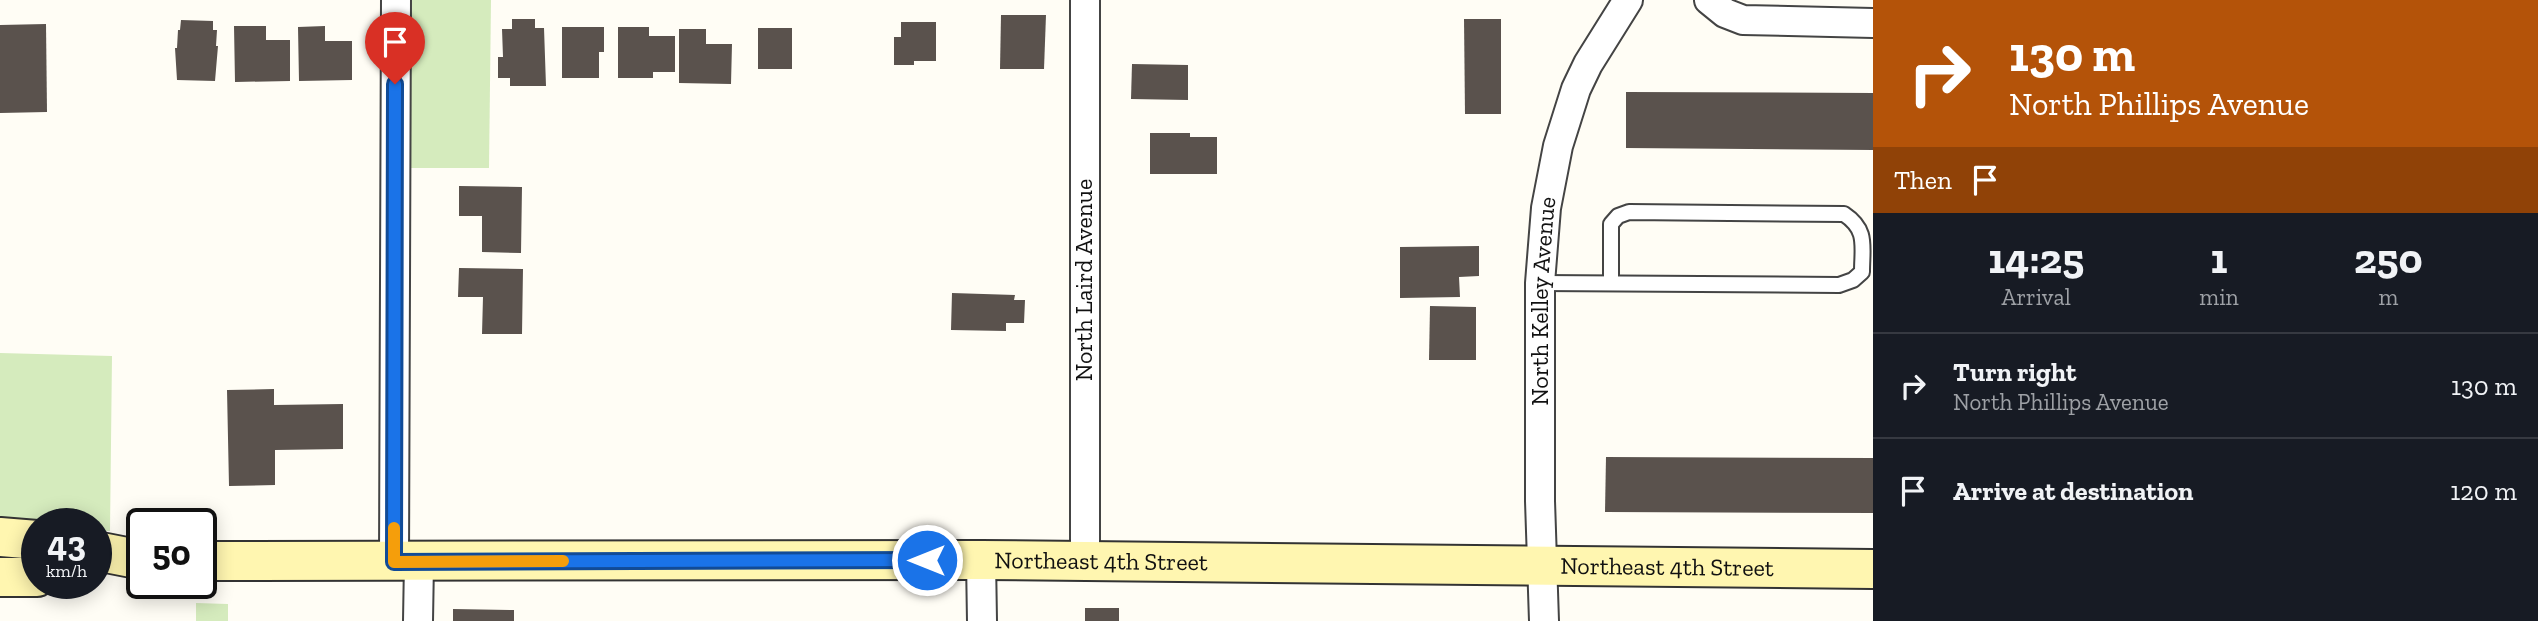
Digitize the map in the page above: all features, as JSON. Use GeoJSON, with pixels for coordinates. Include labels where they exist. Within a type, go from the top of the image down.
{"type":"FeatureCollection","features":[{"type":"Feature","properties":{"kind":"main road"},"geometry":{"type":"LineString","coordinates":[[0,537],[21,539]]}},
{"type":"Feature","properties":{"kind":"main road","name":"Northeast 4th Street"},"geometry":{"type":"LineString","coordinates":[[217,561],[981,560],[1873,569]]}},
{"type":"Feature","properties":{"kind":"main road"},"geometry":{"type":"LineString","coordinates":[[0,577],[21,577]]}},
{"type":"Feature","properties":{"kind":"street"},"geometry":{"type":"LineString","coordinates":[[396,0],[406,562],[418,621]]}},
{"type":"Feature","properties":{"kind":"street","name":"North Laird Avenue"},"geometry":{"type":"LineString","coordinates":[[1085,0],[1085,561]]}},
{"type":"Feature","properties":{"kind":"street","name":"North Kelley Avenue"},"geometry":{"type":"LineString","coordinates":[[1544,621],[1540,501],[1540,283],[1551,174],[1566,119],[1588,64],[1628,0]]}},
{"type":"Feature","properties":{"kind":"street"},"geometry":{"type":"LineString","coordinates":[[1709,0],[1725,13],[1742,20],[1873,23]]}},
{"type":"Feature","properties":{"kind":"street"},"geometry":{"type":"LineString","coordinates":[[981,560],[982,621]]}},
{"type":"Feature","properties":{"kind":"lane"},"geometry":{"type":"LineString","coordinates":[[1540,283],[1611,284],[1839,285],[1853,280],[1862,272],[1862,232],[1855,222],[1844,214],[1629,212],[1618,216],[1611,224],[1611,284]]}},
{"type":"Feature","properties":{"kind":"green space"},"geometry":{"type":"Polygon","coordinates":[[[411,0],[491,0],[489,168],[407,168],[411,0]]]}},
{"type":"Feature","properties":{"kind":"green space"},"geometry":{"type":"Polygon","coordinates":[[[0,353],[112,356],[110,508],[21,508],[21,523],[0,523],[0,353]]]}},
{"type":"Feature","properties":{"kind":"green space"},"geometry":{"type":"Polygon","coordinates":[[[196,603],[228,604],[228,621],[196,621],[196,603]]]}},
{"type":"Feature","properties":{"kind":"building"},"geometry":{"type":"Polygon","coordinates":[[[1001,15],[1046,15],[1044,69],[1000,69],[1001,15]]]}},
{"type":"Feature","properties":{"kind":"building"},"geometry":{"type":"Polygon","coordinates":[[[512,19],[535,19],[535,28],[544,28],[546,86],[510,86],[510,78],[498,78],[498,57],[503,57],[502,29],[512,29],[512,19]]]}},
{"type":"Feature","properties":{"kind":"building"},"geometry":{"type":"Polygon","coordinates":[[[1464,19],[1501,19],[1501,114],[1465,114],[1464,19]]]}},
{"type":"Feature","properties":{"kind":"building"},"geometry":{"type":"Polygon","coordinates":[[[181,20],[213,21],[213,30],[217,30],[218,46],[215,81],[177,80],[175,48],[181,20]]]}},
{"type":"Feature","properties":{"kind":"building"},"geometry":{"type":"Polygon","coordinates":[[[901,22],[936,22],[936,61],[894,65],[894,37],[901,37],[901,22]]]}},
{"type":"Feature","properties":{"kind":"building"},"geometry":{"type":"Polygon","coordinates":[[[46,24],[47,112],[0,113],[0,25],[46,24]]]}},
{"type":"Feature","properties":{"kind":"building"},"geometry":{"type":"Polygon","coordinates":[[[234,26],[266,26],[266,40],[290,40],[290,81],[235,82],[234,26]]]}},
{"type":"Feature","properties":{"kind":"building"},"geometry":{"type":"Polygon","coordinates":[[[325,26],[325,41],[352,41],[352,80],[299,81],[298,27],[325,26]]]}},
{"type":"Feature","properties":{"kind":"building"},"geometry":{"type":"Polygon","coordinates":[[[562,27],[604,27],[604,52],[599,52],[599,78],[562,78],[562,27]]]}},
{"type":"Feature","properties":{"kind":"building"},"geometry":{"type":"Polygon","coordinates":[[[618,27],[649,27],[649,36],[675,36],[675,72],[653,72],[653,78],[618,78],[618,27]]]}},
{"type":"Feature","properties":{"kind":"building"},"geometry":{"type":"Polygon","coordinates":[[[758,28],[792,28],[792,69],[758,69],[758,28]]]}},
{"type":"Feature","properties":{"kind":"building"},"geometry":{"type":"Polygon","coordinates":[[[679,29],[706,29],[706,44],[732,44],[731,84],[679,83],[679,29]]]}},
{"type":"Feature","properties":{"kind":"building"},"geometry":{"type":"Polygon","coordinates":[[[1132,64],[1188,65],[1188,100],[1131,99],[1132,64]]]}},
{"type":"Feature","properties":{"kind":"building"},"geometry":{"type":"Polygon","coordinates":[[[1626,92],[1873,93],[1873,150],[1626,148],[1626,92]]]}},
{"type":"Feature","properties":{"kind":"building"},"geometry":{"type":"Polygon","coordinates":[[[1150,133],[1190,133],[1190,137],[1217,137],[1217,174],[1150,174],[1150,133]]]}},
{"type":"Feature","properties":{"kind":"building"},"geometry":{"type":"Polygon","coordinates":[[[459,186],[522,187],[521,253],[482,252],[482,216],[459,216],[459,186]]]}},
{"type":"Feature","properties":{"kind":"building"},"geometry":{"type":"Polygon","coordinates":[[[1479,246],[1479,276],[1459,277],[1460,297],[1400,298],[1400,247],[1479,246]]]}},
{"type":"Feature","properties":{"kind":"building"},"geometry":{"type":"Polygon","coordinates":[[[459,268],[523,269],[522,334],[482,334],[483,297],[458,297],[459,268]]]}},
{"type":"Feature","properties":{"kind":"building"},"geometry":{"type":"Polygon","coordinates":[[[952,293],[1015,295],[1014,300],[1025,300],[1024,323],[1006,323],[1006,331],[951,330],[952,293]]]}},
{"type":"Feature","properties":{"kind":"building"},"geometry":{"type":"Polygon","coordinates":[[[1430,306],[1476,307],[1476,360],[1429,360],[1430,306]]]}},
{"type":"Feature","properties":{"kind":"building"},"geometry":{"type":"Polygon","coordinates":[[[274,389],[274,405],[343,404],[343,449],[275,450],[275,485],[229,486],[227,390],[274,389]]]}},
{"type":"Feature","properties":{"kind":"building"},"geometry":{"type":"Polygon","coordinates":[[[1606,457],[1873,458],[1873,513],[1605,512],[1606,457]]]}},
{"type":"Feature","properties":{"kind":"building"},"geometry":{"type":"Polygon","coordinates":[[[1085,608],[1119,608],[1119,621],[1085,621],[1085,608]]]}},
{"type":"Feature","properties":{"kind":"building"},"geometry":{"type":"Polygon","coordinates":[[[453,609],[514,610],[514,621],[453,621],[453,609]]]}},
{"type":"Feature","properties":{"kind":"slow traffic"},"geometry":{"type":"LineString","coordinates":[[394,528],[394,562],[563,561]]}},
{"type":"Feature","properties":{"kind":"route"},"geometry":{"type":"LineString","coordinates":[[395,84],[394,562],[927,560]]}}]}
